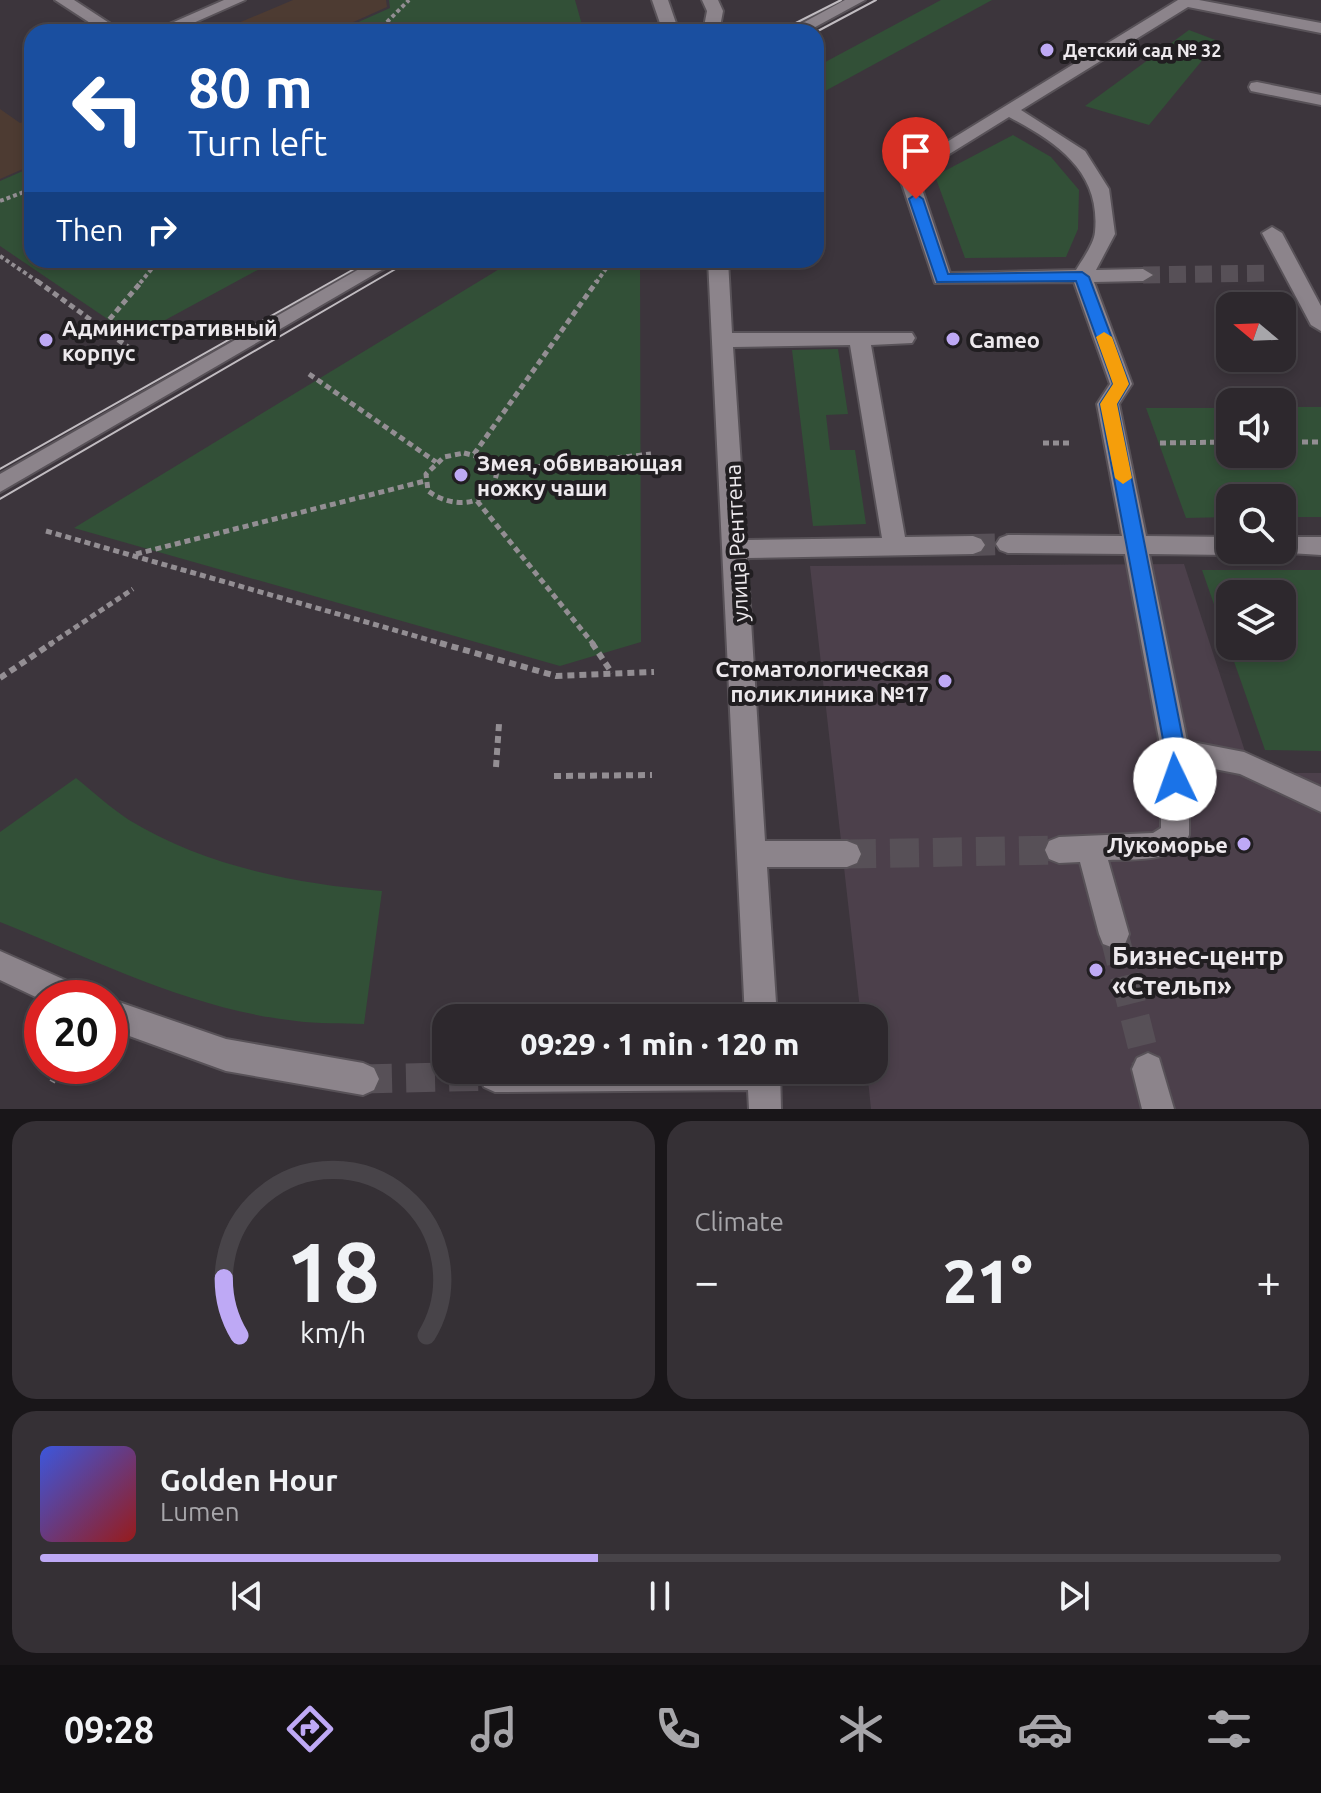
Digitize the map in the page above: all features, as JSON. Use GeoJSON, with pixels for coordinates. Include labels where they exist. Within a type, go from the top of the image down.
{"type":"FeatureCollection","features":[{"type":"Feature","properties":{"kind":"street"},"geometry":{"type":"LineString","coordinates":[[63,0],[102,24]]}},
{"type":"Feature","properties":{"kind":"street"},"geometry":{"type":"LineString","coordinates":[[178,24],[237,0]]}},
{"type":"Feature","properties":{"kind":"street"},"geometry":{"type":"LineString","coordinates":[[660,0],[668,24]]}},
{"type":"Feature","properties":{"kind":"street"},"geometry":{"type":"LineString","coordinates":[[710,0],[715,11],[713,24]]}},
{"type":"Feature","properties":{"kind":"street"},"geometry":{"type":"LineString","coordinates":[[810,24],[857,0]]}},
{"type":"Feature","properties":{"kind":"street"},"geometry":{"type":"LineString","coordinates":[[1143,275],[942,279],[907,172],[1187,1],[1321,28]]}},
{"type":"Feature","properties":{"kind":"street"},"geometry":{"type":"LineString","coordinates":[[1257,87],[1321,100]]}},
{"type":"Feature","properties":{"kind":"street"},"geometry":{"type":"LineString","coordinates":[[1010,111],[1040,127],[1079,155],[1100,189],[1105,234],[1082,277],[1121,384],[1108,404],[1175,750],[1175,835],[1156,845],[1059,850]]}},
{"type":"Feature","properties":{"kind":"street"},"geometry":{"type":"LineString","coordinates":[[1272,233],[1321,325]]}},
{"type":"Feature","properties":{"kind":"street"},"geometry":{"type":"LineString","coordinates":[[0,484],[375,268]]}},
{"type":"Feature","properties":{"kind":"street","name":"улица Рентгена"},"geometry":{"type":"LineString","coordinates":[[719,268],[760,1004]]}},
{"type":"Feature","properties":{"kind":"street"},"geometry":{"type":"LineString","coordinates":[[1272,273],[1294,273]]}},
{"type":"Feature","properties":{"kind":"street"},"geometry":{"type":"LineString","coordinates":[[859,338],[895,546]]}},
{"type":"Feature","properties":{"kind":"street"},"geometry":{"type":"LineString","coordinates":[[725,340],[905,338]]}},
{"type":"Feature","properties":{"kind":"street"},"geometry":{"type":"LineString","coordinates":[[1008,544],[1216,546]]}},
{"type":"Feature","properties":{"kind":"street"},"geometry":{"type":"LineString","coordinates":[[736,549],[973,545]]}},
{"type":"Feature","properties":{"kind":"street"},"geometry":{"type":"LineString","coordinates":[[1296,546],[1321,546]]}},
{"type":"Feature","properties":{"kind":"street"},"geometry":{"type":"LineString","coordinates":[[1175,750],[1244,763],[1321,800]]}},
{"type":"Feature","properties":{"kind":"street"},"geometry":{"type":"LineString","coordinates":[[1091,849],[1114,934]]}},
{"type":"Feature","properties":{"kind":"street"},"geometry":{"type":"LineString","coordinates":[[753,854],[847,854]]}},
{"type":"Feature","properties":{"kind":"street"},"geometry":{"type":"LineString","coordinates":[[0,965],[33,980]]}},
{"type":"Feature","properties":{"kind":"street"},"geometry":{"type":"LineString","coordinates":[[128,1020],[226,1055],[363,1079]]}},
{"type":"Feature","properties":{"kind":"street"},"geometry":{"type":"LineString","coordinates":[[1148,1069],[1158,1109]]}},
{"type":"Feature","properties":{"kind":"street"},"geometry":{"type":"LineString","coordinates":[[764,1084],[765,1109]]}},
{"type":"Feature","properties":{"kind":"path"},"geometry":{"type":"LineString","coordinates":[[385,24],[409,0]]}},
{"type":"Feature","properties":{"kind":"path"},"geometry":{"type":"LineString","coordinates":[[0,201],[24,192]]}},
{"type":"Feature","properties":{"kind":"path"},"geometry":{"type":"LineString","coordinates":[[0,256],[131,349]]}},
{"type":"Feature","properties":{"kind":"path"},"geometry":{"type":"LineString","coordinates":[[103,327],[152,268]]}},
{"type":"Feature","properties":{"kind":"path"},"geometry":{"type":"LineString","coordinates":[[474,454],[606,268]]}},
{"type":"Feature","properties":{"kind":"path"},"geometry":{"type":"LineString","coordinates":[[309,374],[436,462]]}},
{"type":"Feature","properties":{"kind":"path"},"geometry":{"type":"LineString","coordinates":[[1296,442],[1321,442]]}},
{"type":"Feature","properties":{"kind":"path"},"geometry":{"type":"LineString","coordinates":[[135,555],[425,481],[436,462],[454,454],[485,457],[497,471]]}},
{"type":"Feature","properties":{"kind":"path"},"geometry":{"type":"LineString","coordinates":[[497,471],[651,454]]}},
{"type":"Feature","properties":{"kind":"path"},"geometry":{"type":"LineString","coordinates":[[425,481],[428,491],[448,503],[477,501],[493,488],[497,471]]}},
{"type":"Feature","properties":{"kind":"path"},"geometry":{"type":"LineString","coordinates":[[477,501],[601,654],[612,674]]}},
{"type":"Feature","properties":{"kind":"path"},"geometry":{"type":"LineString","coordinates":[[46,531],[556,676],[654,672]]}},
{"type":"Feature","properties":{"kind":"path"},"geometry":{"type":"LineString","coordinates":[[0,678],[133,589]]}},
{"type":"Feature","properties":{"kind":"path"},"geometry":{"type":"LineString","coordinates":[[496,767],[499,724]]}},
{"type":"Feature","properties":{"kind":"path"},"geometry":{"type":"LineString","coordinates":[[554,776],[652,775]]}},
{"type":"Feature","properties":{"kind":"shaded area"},"geometry":{"type":"Polygon","coordinates":[[[293,0],[386,0],[387,7],[349,24],[236,24],[293,0]]]}},
{"type":"Feature","properties":{"kind":"shaded area"},"geometry":{"type":"Polygon","coordinates":[[[0,109],[20,123],[24,122],[24,168],[0,179],[0,109]]]}},
{"type":"Feature","properties":{"kind":"shaded area"},"geometry":{"type":"Polygon","coordinates":[[[1184,564],[1252,773],[1321,773],[1321,1109],[871,1109],[868,1084],[888,1084],[888,1004],[859,1004],[810,566],[1184,564]]]}},
{"type":"Feature","properties":{"kind":"green space"},"geometry":{"type":"Polygon","coordinates":[[[389,0],[575,0],[582,24],[354,24],[390,8],[389,0]]]}},
{"type":"Feature","properties":{"kind":"green space"},"geometry":{"type":"Polygon","coordinates":[[[941,0],[992,0],[824,92],[824,63],[941,0]]]}},
{"type":"Feature","properties":{"kind":"green space"},"geometry":{"type":"Polygon","coordinates":[[[1189,30],[1218,41],[1149,125],[1085,106],[1189,30]]]}},
{"type":"Feature","properties":{"kind":"green space"},"geometry":{"type":"Polygon","coordinates":[[[1013,135],[1051,157],[1079,190],[1078,229],[1066,257],[965,258],[935,176],[1013,135]]]}},
{"type":"Feature","properties":{"kind":"green space"},"geometry":{"type":"Polygon","coordinates":[[[24,170],[24,262],[0,246],[0,181],[24,170]]]}},
{"type":"Feature","properties":{"kind":"green space"},"geometry":{"type":"Polygon","coordinates":[[[32,268],[261,268],[134,337],[32,268]]]}},
{"type":"Feature","properties":{"kind":"green space"},"geometry":{"type":"Polygon","coordinates":[[[501,268],[640,268],[641,642],[560,666],[74,528],[501,268]]]}},
{"type":"Feature","properties":{"kind":"green space"},"geometry":{"type":"Polygon","coordinates":[[[838,349],[848,414],[826,415],[830,450],[855,450],[866,524],[813,526],[792,350],[838,349]]]}},
{"type":"Feature","properties":{"kind":"green space"},"geometry":{"type":"Polygon","coordinates":[[[1296,407],[1321,407],[1321,517],[1296,517],[1296,484],[1216,484],[1216,517],[1186,518],[1146,408],[1216,408],[1216,468],[1296,468],[1296,407]]]}},
{"type":"Feature","properties":{"kind":"green space"},"geometry":{"type":"Polygon","coordinates":[[[1202,570],[1321,570],[1321,751],[1265,750],[1234,660],[1296,660],[1296,580],[1216,580],[1216,610],[1202,570]]]}},
{"type":"Feature","properties":{"kind":"green space"},"geometry":{"type":"Polygon","coordinates":[[[76,778],[129,820],[188,850],[284,878],[382,891],[364,1024],[296,1021],[220,1006],[145,982],[0,922],[0,832],[76,778]]]}},
{"type":"Feature","properties":{"kind":"tunnel"},"geometry":{"type":"LineString","coordinates":[[1143,275],[1272,273]]}},
{"type":"Feature","properties":{"kind":"tunnel"},"geometry":{"type":"LineString","coordinates":[[973,545],[1008,544]]}},
{"type":"Feature","properties":{"kind":"tunnel"},"geometry":{"type":"LineString","coordinates":[[847,854],[1059,850]]}},
{"type":"Feature","properties":{"kind":"tunnel"},"geometry":{"type":"LineString","coordinates":[[1114,934],[1148,1069]]}},
{"type":"Feature","properties":{"kind":"tunnel"},"geometry":{"type":"LineString","coordinates":[[363,1079],[432,1077]]}},
{"type":"Feature","properties":{"kind":"tram line"},"geometry":{"type":"LineString","coordinates":[[794,24],[841,0]]}},
{"type":"Feature","properties":{"kind":"tram line"},"geometry":{"type":"LineString","coordinates":[[824,28],[876,0]]}},
{"type":"Feature","properties":{"kind":"tram line"},"geometry":{"type":"LineString","coordinates":[[0,469],[356,268]]}},
{"type":"Feature","properties":{"kind":"tram line"},"geometry":{"type":"LineString","coordinates":[[0,499],[397,268]]}},
{"type":"Feature","properties":{"kind":"slow traffic"},"geometry":{"type":"LineString","coordinates":[[1104,337],[1121,384],[1108,404],[1123,478]]}},
{"type":"Feature","properties":{"kind":"place","name":"Детский сад № 32"},"geometry":{"type":"Point","coordinates":[1047,50]}},
{"type":"Feature","properties":{"kind":"place","name":"Cameo"},"geometry":{"type":"Point","coordinates":[953,339]}},
{"type":"Feature","properties":{"kind":"place","name":"Административный корпус"},"geometry":{"type":"Point","coordinates":[46,340]}},
{"type":"Feature","properties":{"kind":"place","name":"Змея, обвивающая ножку чаши"},"geometry":{"type":"Point","coordinates":[461,475]}},
{"type":"Feature","properties":{"kind":"place","name":"Стоматологическая поликлиника №17"},"geometry":{"type":"Point","coordinates":[945,681]}},
{"type":"Feature","properties":{"kind":"place","name":"Лукоморье"},"geometry":{"type":"Point","coordinates":[1244,844]}},
{"type":"Feature","properties":{"kind":"place","name":"Бизнес-центр «Стельп»"},"geometry":{"type":"Point","coordinates":[1096,970]}},
{"type":"Feature","properties":{"kind":"route"},"geometry":{"type":"LineString","coordinates":[[916,199],[942,279],[1082,277],[1121,384],[1108,404],[1175,750],[1175,779]]}}]}
